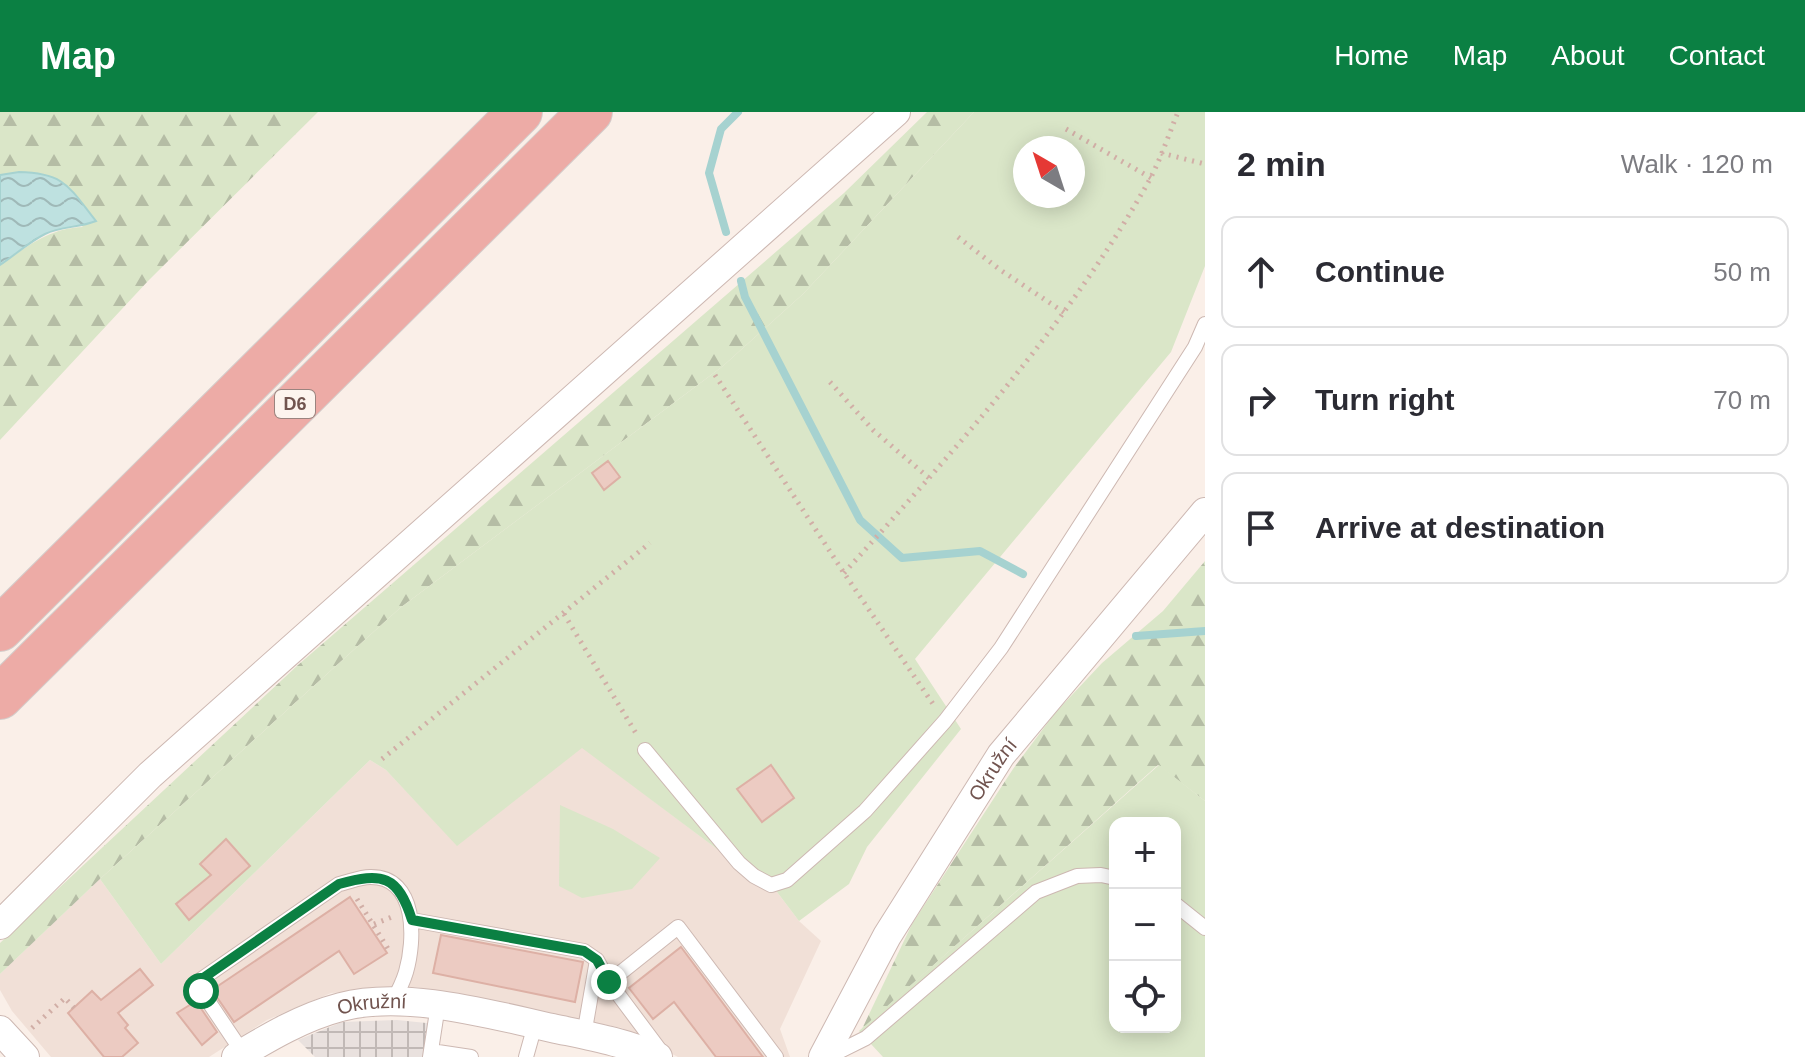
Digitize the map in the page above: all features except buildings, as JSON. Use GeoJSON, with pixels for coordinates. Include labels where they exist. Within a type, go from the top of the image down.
{"type":"FeatureCollection","features":[{"type":"Feature","properties":{"kind":"highway","name":"D6"},"geometry":{"type":"LineString","coordinates":[[0,629],[520,112]]}},
{"type":"Feature","properties":{"kind":"highway","name":"D6"},"geometry":{"type":"LineString","coordinates":[[0,697],[590,112]]}},
{"type":"Feature","properties":{"kind":"street"},"geometry":{"type":"LineString","coordinates":[[0,925],[150,775],[896,112]]}},
{"type":"Feature","properties":{"kind":"street","name":"Okružní"},"geometry":{"type":"LineString","coordinates":[[826,1057],[887,936],[1001,755],[1205,512]]}},
{"type":"Feature","properties":{"kind":"street","name":"Okružní"},"geometry":{"type":"LineString","coordinates":[[239,1055],[282,1029],[342,1006],[393,1001],[438,1005],[627,1043],[661,1057]]}},
{"type":"Feature","properties":{"kind":"lane"},"geometry":{"type":"LineString","coordinates":[[645,750],[739,863],[771,885],[787,880],[865,811],[945,721],[1001,648],[1195,347],[1205,324]]}},
{"type":"Feature","properties":{"kind":"lane"},"geometry":{"type":"LineString","coordinates":[[239,1055],[196,983],[339,884],[367,876],[380,877],[400,890],[412,920],[412,944],[406,975],[393,1001]]}},
{"type":"Feature","properties":{"kind":"lane"},"geometry":{"type":"LineString","coordinates":[[826,1057],[866,1038],[1036,892],[1077,876],[1109,877]]}},
{"type":"Feature","properties":{"kind":"lane"},"geometry":{"type":"LineString","coordinates":[[1181,909],[1205,928]]}},
{"type":"Feature","properties":{"kind":"lane"},"geometry":{"type":"LineString","coordinates":[[412,920],[584,951],[597,960],[661,1057]]}},
{"type":"Feature","properties":{"kind":"lane"},"geometry":{"type":"LineString","coordinates":[[609,982],[678,927],[776,1057]]}},
{"type":"Feature","properties":{"kind":"lane"},"geometry":{"type":"LineString","coordinates":[[584,1035],[597,960]]}},
{"type":"Feature","properties":{"kind":"lane"},"geometry":{"type":"LineString","coordinates":[[438,1005],[431,1054],[471,1057]]}},
{"type":"Feature","properties":{"kind":"lane"},"geometry":{"type":"LineString","coordinates":[[526,1057],[535,1025]]}},
{"type":"Feature","properties":{"kind":"path"},"geometry":{"type":"LineString","coordinates":[[844,573],[929,478],[1065,313],[1151,178],[1178,112]]}},
{"type":"Feature","properties":{"kind":"path"},"geometry":{"type":"LineString","coordinates":[[1066,129],[1151,178]]}},
{"type":"Feature","properties":{"kind":"path"},"geometry":{"type":"LineString","coordinates":[[1161,153],[1205,164]]}},
{"type":"Feature","properties":{"kind":"path"},"geometry":{"type":"LineString","coordinates":[[958,237],[1065,313]]}},
{"type":"Feature","properties":{"kind":"path"},"geometry":{"type":"LineString","coordinates":[[715,375],[945,721]]}},
{"type":"Feature","properties":{"kind":"path"},"geometry":{"type":"LineString","coordinates":[[830,382],[873,430],[929,478]]}},
{"type":"Feature","properties":{"kind":"path"},"geometry":{"type":"LineString","coordinates":[[382,759],[650,543]]}},
{"type":"Feature","properties":{"kind":"path"},"geometry":{"type":"LineString","coordinates":[[564,614],[645,750]]}},
{"type":"Feature","properties":{"kind":"path"},"geometry":{"type":"LineString","coordinates":[[351,890],[393,956],[391,964]]}},
{"type":"Feature","properties":{"kind":"path"},"geometry":{"type":"LineString","coordinates":[[17,1040],[65,998],[74,1008]]}},
{"type":"Feature","properties":{"kind":"shaded area"},"geometry":{"type":"Polygon","coordinates":[[[582,747],[774,888],[799,921],[821,941],[780,1029],[790,1057],[678,1057],[622,1028],[416,987],[331,993],[267,1020],[209,1057],[51,1057],[12,1011],[0,990],[0,974],[100,879],[161,964],[370,760],[386,770],[457,845],[582,747]]]}},
{"type":"Feature","properties":{"kind":"shaded area"},"geometry":{"type":"Polygon","coordinates":[[[397,1020],[436,1024],[427,1057],[315,1057],[298,1040],[342,1022],[397,1020]]]}},
{"type":"Feature","properties":{"kind":"green space"},"geometry":{"type":"Polygon","coordinates":[[[0,112],[318,112],[148,281],[0,440],[0,265],[49,235],[83,227],[19,172],[0,175],[0,112]]]}},
{"type":"Feature","properties":{"kind":"green space"},"geometry":{"type":"Polygon","coordinates":[[[927,112],[974,112],[803,294],[723,366],[400,608],[100,879],[0,974],[0,943],[298,665],[844,193],[927,112]]]}},
{"type":"Feature","properties":{"kind":"green space"},"geometry":{"type":"Polygon","coordinates":[[[974,112],[1205,112],[1205,266],[1171,352],[915,659],[961,729],[867,847],[849,884],[799,921],[774,888],[582,748],[457,846],[386,770],[370,760],[161,964],[100,879],[400,608],[723,366],[803,294],[974,112]]]}},
{"type":"Feature","properties":{"kind":"green space"},"geometry":{"type":"Polygon","coordinates":[[[1205,561],[1205,801],[1158,765],[862,1029],[912,924],[1013,769],[1055,713],[1102,663],[1163,611],[1205,561]]]}},
{"type":"Feature","properties":{"kind":"green space"},"geometry":{"type":"Polygon","coordinates":[[[1159,765],[1205,801],[1205,1057],[883,1057],[859,1031],[1159,765]]]}},
{"type":"Feature","properties":{"kind":"green space"},"geometry":{"type":"Polygon","coordinates":[[[560,805],[613,829],[660,858],[632,889],[582,898],[559,886],[560,805]]]}},
{"type":"Feature","properties":{"kind":"water"},"geometry":{"type":"Polygon","coordinates":[[[19,172],[47,175],[65,184],[96,221],[45,234],[0,265],[0,175],[19,172]]]}},
{"type":"Feature","properties":{"kind":"waterway"},"geometry":{"type":"LineString","coordinates":[[726,232],[709,173],[721,129],[738,112]]}},
{"type":"Feature","properties":{"kind":"waterway"},"geometry":{"type":"LineString","coordinates":[[741,281],[745,297],[860,520],[902,558],[980,551],[1023,574]]}},
{"type":"Feature","properties":{"kind":"waterway"},"geometry":{"type":"LineString","coordinates":[[1136,636],[1205,631]]}},
{"type":"Feature","properties":{"kind":"route"},"geometry":{"type":"LineString","coordinates":[[201,991],[196,983],[339,884],[367,876],[380,877],[400,890],[412,920],[584,951],[597,960],[609,982]]}}]}
